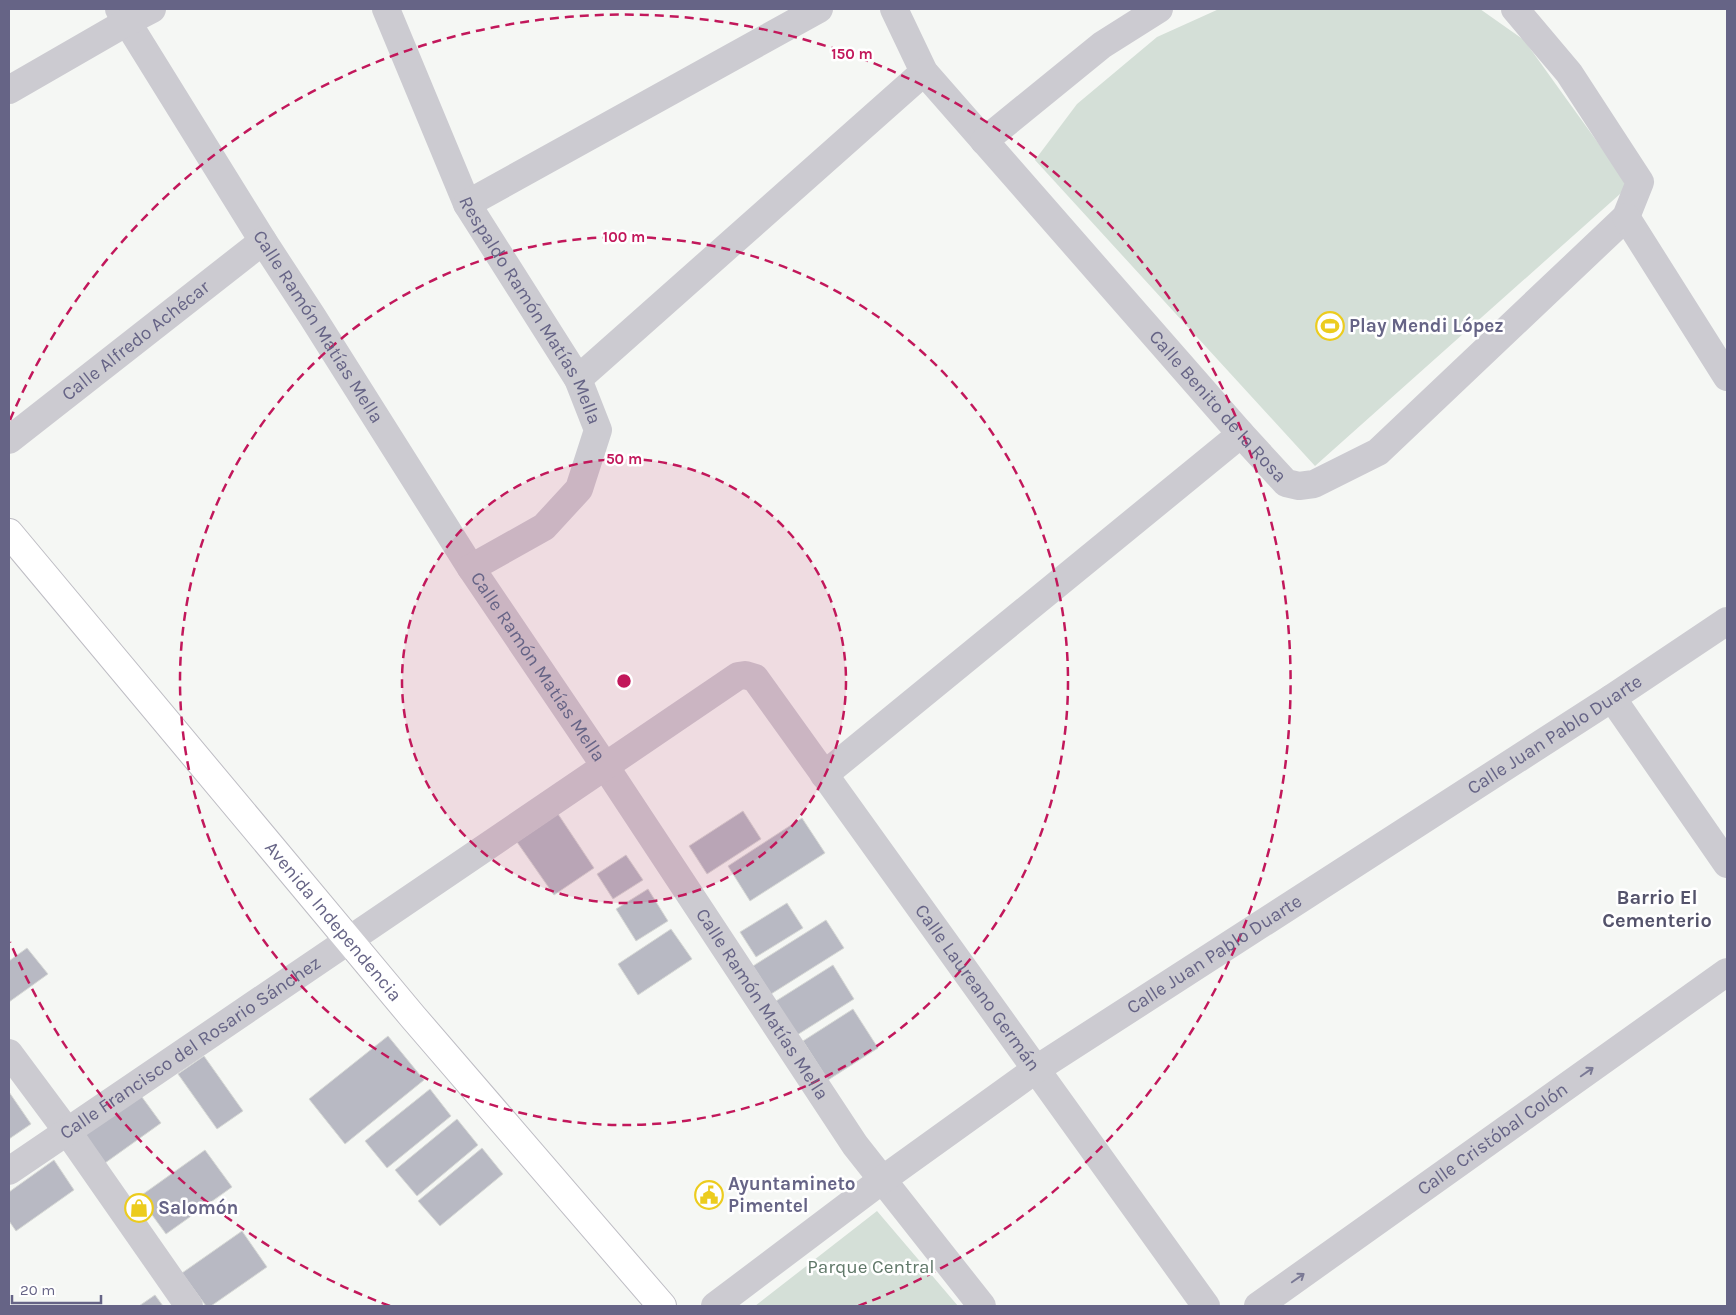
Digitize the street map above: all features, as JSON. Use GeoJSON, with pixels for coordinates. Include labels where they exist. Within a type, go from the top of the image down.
{"type":"FeatureCollection","features":[{"type":"Feature","properties":{"kind":"main road","name":"Avenida Independencia"},"geometry":{"type":"LineString","coordinates":[[9,533],[413,1017],[662,1306]]}},
{"type":"Feature","properties":{"kind":"street"},"geometry":{"type":"LineString","coordinates":[[9,90],[123,15],[152,9]]}},
{"type":"Feature","properties":{"kind":"street","name":"Respaldo Ramón Matías Mella"},"geometry":{"type":"LineString","coordinates":[[386,9],[467,204],[578,380],[598,430],[579,489],[544,527],[470,568]]}},
{"type":"Feature","properties":{"kind":"street"},"geometry":{"type":"LineString","coordinates":[[467,204],[820,9]]}},
{"type":"Feature","properties":{"kind":"street","name":"Calle Benito de la Rosa"},"geometry":{"type":"LineString","coordinates":[[894,9],[924,72],[1286,483],[1299,486],[1314,484],[1378,452],[1626,216]]}},
{"type":"Feature","properties":{"kind":"street"},"geometry":{"type":"LineString","coordinates":[[984,141],[1102,45],[1159,9]]}},
{"type":"Feature","properties":{"kind":"street"},"geometry":{"type":"LineString","coordinates":[[1515,9],[1570,73],[1640,182],[1626,216],[1727,377]]}},
{"type":"Feature","properties":{"kind":"street","name":"Calle Ramón Matías Mella"},"geometry":{"type":"LineString","coordinates":[[123,15],[263,241],[318,324],[470,568],[605,766],[854,1146],[982,1306]]}},
{"type":"Feature","properties":{"kind":"street"},"geometry":{"type":"LineString","coordinates":[[578,380],[924,72]]}},
{"type":"Feature","properties":{"kind":"street","name":"Calle Alfredo Achécar"},"geometry":{"type":"LineString","coordinates":[[9,440],[263,241]]}},
{"type":"Feature","properties":{"kind":"street"},"geometry":{"type":"LineString","coordinates":[[824,775],[1241,434]]}},
{"type":"Feature","properties":{"kind":"street","name":"Calle Juan Pablo Duarte"},"geometry":{"type":"LineString","coordinates":[[715,1306],[882,1180],[1035,1070],[1612,698],[1727,621]]}},
{"type":"Feature","properties":{"kind":"street","name":"Calle Laureano Germán"},"geometry":{"type":"LineString","coordinates":[[745,675],[755,678],[1206,1306]]}},
{"type":"Feature","properties":{"kind":"street","name":"Calle Francisco del Rosario Sánchez"},"geometry":{"type":"LineString","coordinates":[[9,1171],[738,676],[745,675]]}},
{"type":"Feature","properties":{"kind":"street"},"geometry":{"type":"LineString","coordinates":[[1612,698],[1727,864]]}},
{"type":"Feature","properties":{"kind":"street","name":"Calle Cristóbal Colón"},"geometry":{"type":"LineString","coordinates":[[1258,1306],[1727,972]]}},
{"type":"Feature","properties":{"kind":"street"},"geometry":{"type":"LineString","coordinates":[[9,1054],[66,1131],[189,1306]]}},
{"type":"Feature","properties":{"kind":"green space","name":"Play Mendi López"},"geometry":{"type":"Polygon","coordinates":[[[1219,9],[1480,9],[1524,40],[1629,186],[1315,466],[1035,160],[1077,104],[1157,37],[1219,9]]]}},
{"type":"Feature","properties":{"kind":"green space","name":"Parque Central"},"geometry":{"type":"Polygon","coordinates":[[[877,1211],[958,1306],[755,1306],[877,1211]]]}},
{"type":"Feature","properties":{"kind":"building"},"geometry":{"type":"Polygon","coordinates":[[[743,811],[761,839],[707,874],[689,846],[743,811]]]}},
{"type":"Feature","properties":{"kind":"building"},"geometry":{"type":"Polygon","coordinates":[[[558,814],[594,868],[554,895],[517,842],[558,814]]]}},
{"type":"Feature","properties":{"kind":"building"},"geometry":{"type":"Polygon","coordinates":[[[802,818],[825,853],[750,901],[728,866],[802,818]]]}},
{"type":"Feature","properties":{"kind":"building"},"geometry":{"type":"Polygon","coordinates":[[[626,855],[643,880],[613,899],[597,874],[626,855]]]}},
{"type":"Feature","properties":{"kind":"building"},"geometry":{"type":"Polygon","coordinates":[[[648,889],[668,921],[636,941],[616,909],[648,889]]]}},
{"type":"Feature","properties":{"kind":"building"},"geometry":{"type":"Polygon","coordinates":[[[787,903],[803,928],[756,957],[740,932],[787,903]]]}},
{"type":"Feature","properties":{"kind":"building"},"geometry":{"type":"Polygon","coordinates":[[[826,920],[844,948],[771,994],[753,966],[826,920]]]}},
{"type":"Feature","properties":{"kind":"building"},"geometry":{"type":"Polygon","coordinates":[[[671,929],[692,959],[638,995],[618,964],[671,929]]]}},
{"type":"Feature","properties":{"kind":"building"},"geometry":{"type":"Polygon","coordinates":[[[27,948],[48,974],[9,1002],[9,961],[27,948]]]}},
{"type":"Feature","properties":{"kind":"building"},"geometry":{"type":"Polygon","coordinates":[[[833,965],[854,999],[797,1035],[776,1001],[833,965]]]}},
{"type":"Feature","properties":{"kind":"building"},"geometry":{"type":"Polygon","coordinates":[[[853,1009],[878,1048],[828,1080],[803,1041],[853,1009]]]}},
{"type":"Feature","properties":{"kind":"building"},"geometry":{"type":"Polygon","coordinates":[[[388,1036],[424,1080],[345,1144],[309,1099],[388,1036]]]}},
{"type":"Feature","properties":{"kind":"building"},"geometry":{"type":"Polygon","coordinates":[[[204,1056],[243,1111],[217,1129],[178,1074],[204,1056]]]}},
{"type":"Feature","properties":{"kind":"building"},"geometry":{"type":"Polygon","coordinates":[[[430,1089],[451,1116],[387,1168],[365,1141],[430,1089]]]}},
{"type":"Feature","properties":{"kind":"building"},"geometry":{"type":"Polygon","coordinates":[[[9,1092],[31,1124],[9,1139],[9,1092]]]}},
{"type":"Feature","properties":{"kind":"building"},"geometry":{"type":"Polygon","coordinates":[[[139,1093],[161,1123],[105,1163],[83,1133],[139,1093]]]}},
{"type":"Feature","properties":{"kind":"building"},"geometry":{"type":"Polygon","coordinates":[[[457,1119],[478,1145],[417,1196],[395,1170],[457,1119]]]}},
{"type":"Feature","properties":{"kind":"building"},"geometry":{"type":"Polygon","coordinates":[[[482,1148],[503,1174],[440,1226],[418,1201],[482,1148]]]}},
{"type":"Feature","properties":{"kind":"building"},"geometry":{"type":"Polygon","coordinates":[[[205,1150],[232,1187],[166,1234],[139,1197],[205,1150]]]}},
{"type":"Feature","properties":{"kind":"building"},"geometry":{"type":"Polygon","coordinates":[[[54,1160],[74,1190],[16,1231],[9,1221],[9,1192],[54,1160]]]}},
{"type":"Feature","properties":{"kind":"building"},"geometry":{"type":"Polygon","coordinates":[[[242,1231],[267,1267],[211,1306],[206,1306],[182,1273],[242,1231]]]}},
{"type":"Feature","properties":{"kind":"building"},"geometry":{"type":"Polygon","coordinates":[[[155,1295],[163,1306],[139,1306],[155,1295]]]}},
{"type":"Feature","properties":{"kind":"place","name":"Play Mendi López"},"geometry":{"type":"Point","coordinates":[1330,326]}},
{"type":"Feature","properties":{"kind":"place","name":"Ayuntamineto Pimentel"},"geometry":{"type":"Point","coordinates":[709,1195]}},
{"type":"Feature","properties":{"kind":"place","name":"Salomón"},"geometry":{"type":"Point","coordinates":[139,1208]}},
{"type":"Feature","properties":{"kind":"district","name":"Barrio El Cementerio"},"geometry":{"type":"Point","coordinates":[1657,908]}}]}
